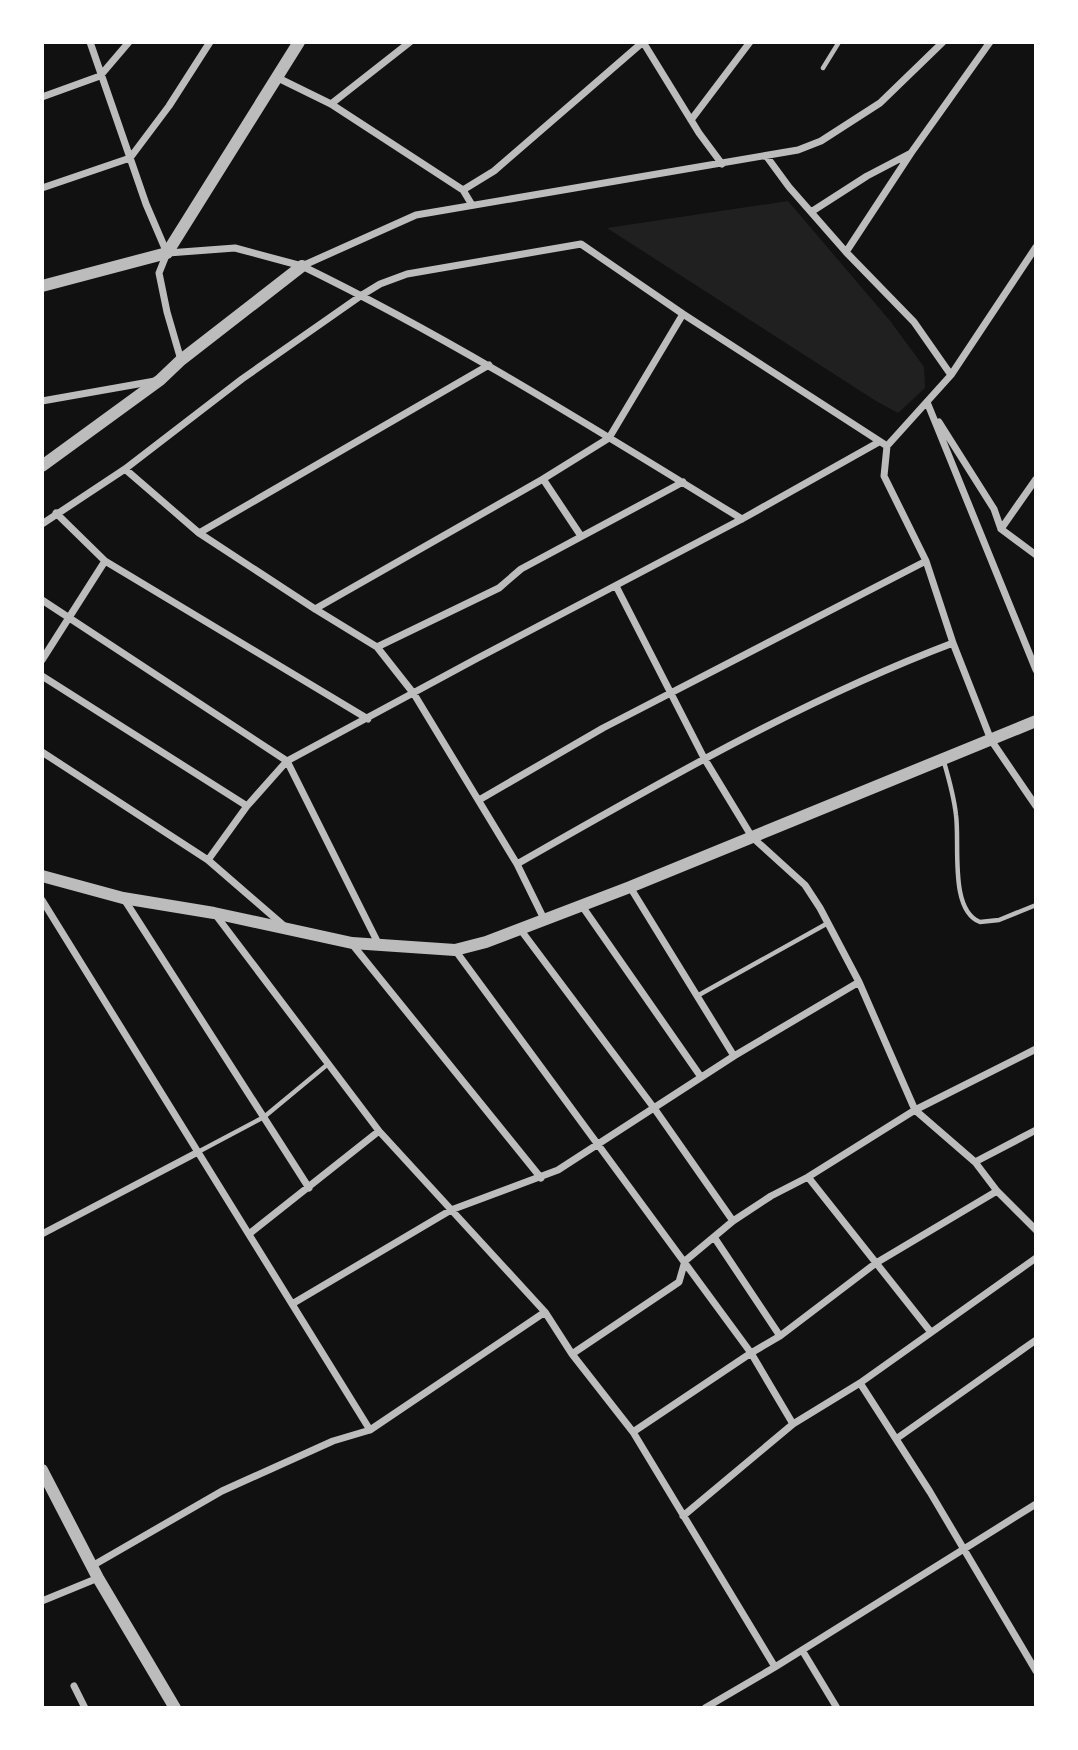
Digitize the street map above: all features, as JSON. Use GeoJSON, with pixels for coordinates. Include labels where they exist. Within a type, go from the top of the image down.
{"type":"FeatureCollection","features":[{"type":"Feature","properties":{"kind":"street"},"geometry":{"type":"LineString","coordinates":[[90,42],[146,204],[167,253]]}},
{"type":"Feature","properties":{"kind":"street"},"geometry":{"type":"LineString","coordinates":[[42,97],[100,76],[128,42]]}},
{"type":"Feature","properties":{"kind":"street"},"geometry":{"type":"LineString","coordinates":[[42,188],[130,158],[169,106],[210,42]]}},
{"type":"Feature","properties":{"kind":"street"},"geometry":{"type":"LineString","coordinates":[[181,360],[159,273],[167,253],[299,42]]}},
{"type":"Feature","properties":{"kind":"street"},"geometry":{"type":"LineString","coordinates":[[331,104],[410,42]]}},
{"type":"Feature","properties":{"kind":"street"},"geometry":{"type":"LineString","coordinates":[[463,190],[494,171],[643,42],[691,120],[722,164]]}},
{"type":"Feature","properties":{"kind":"street"},"geometry":{"type":"LineString","coordinates":[[691,120],[750,42]]}},
{"type":"Feature","properties":{"kind":"street"},"geometry":{"type":"LineString","coordinates":[[42,466],[160,380],[181,360],[302,266],[416,215],[798,150],[821,141],[880,103],[943,42]]}},
{"type":"Feature","properties":{"kind":"street"},"geometry":{"type":"LineString","coordinates":[[846,252],[911,153],[990,42]]}},
{"type":"Feature","properties":{"kind":"street"},"geometry":{"type":"LineString","coordinates":[[278,78],[331,104],[463,190],[472,205]]}},
{"type":"Feature","properties":{"kind":"street"},"geometry":{"type":"LineString","coordinates":[[811,212],[867,176],[911,153]]}},
{"type":"Feature","properties":{"kind":"street"},"geometry":{"type":"LineString","coordinates":[[767,157],[846,252],[914,323],[951,375]]}},
{"type":"Feature","properties":{"kind":"street"},"geometry":{"type":"LineString","coordinates":[[42,524],[125,469],[242,379],[380,284],[407,274],[581,244],[883,444]]}},
{"type":"Feature","properties":{"kind":"street"},"geometry":{"type":"LineString","coordinates":[[208,860],[247,806],[287,761],[883,444],[951,375],[1036,247]]}},
{"type":"Feature","properties":{"kind":"street"},"geometry":{"type":"LineString","coordinates":[[42,286],[167,253],[235,248],[302,266],[362,295],[489,365],[743,519]]}},
{"type":"Feature","properties":{"kind":"street"},"geometry":{"type":"LineString","coordinates":[[315,609],[543,480],[609,438],[683,314]]}},
{"type":"Feature","properties":{"kind":"street"},"geometry":{"type":"LineString","coordinates":[[199,533],[489,365]]}},
{"type":"Feature","properties":{"kind":"street"},"geometry":{"type":"LineString","coordinates":[[42,401],[160,380]]}},
{"type":"Feature","properties":{"kind":"street"},"geometry":{"type":"LineString","coordinates":[[927,402],[994,509],[1001,529],[1036,555]]}},
{"type":"Feature","properties":{"kind":"street"},"geometry":{"type":"LineString","coordinates":[[927,402],[1036,670]]}},
{"type":"Feature","properties":{"kind":"street"},"geometry":{"type":"LineString","coordinates":[[883,444],[884,475],[926,561],[953,643],[991,740],[1036,806]]}},
{"type":"Feature","properties":{"kind":"street"},"geometry":{"type":"LineString","coordinates":[[125,469],[199,533],[377,647],[414,694],[517,864],[544,919]]}},
{"type":"Feature","properties":{"kind":"street"},"geometry":{"type":"LineString","coordinates":[[1001,529],[1036,479]]}},
{"type":"Feature","properties":{"kind":"street"},"geometry":{"type":"LineString","coordinates":[[543,480],[581,536]]}},
{"type":"Feature","properties":{"kind":"street"},"geometry":{"type":"LineString","coordinates":[[377,647],[499,588],[521,569],[682,482]]}},
{"type":"Feature","properties":{"kind":"street"},"geometry":{"type":"LineString","coordinates":[[56,513],[105,561],[368,719]]}},
{"type":"Feature","properties":{"kind":"street"},"geometry":{"type":"LineString","coordinates":[[42,660],[105,561]]}},
{"type":"Feature","properties":{"kind":"street"},"geometry":{"type":"LineString","coordinates":[[479,800],[603,728],[926,561]]}},
{"type":"Feature","properties":{"kind":"street"},"geometry":{"type":"LineString","coordinates":[[616,586],[704,758],[752,837],[805,885],[828,923],[859,982],[915,1110],[975,1162],[997,1191],[1036,1230]]}},
{"type":"Feature","properties":{"kind":"street"},"geometry":{"type":"LineString","coordinates":[[42,600],[287,761],[379,945]]}},
{"type":"Feature","properties":{"kind":"street"},"geometry":{"type":"LineString","coordinates":[[517,864],[704,758],[830,694],[953,643]]}},
{"type":"Feature","properties":{"kind":"street"},"geometry":{"type":"LineString","coordinates":[[42,676],[247,806]]}},
{"type":"Feature","properties":{"kind":"street"},"geometry":{"type":"LineString","coordinates":[[42,876],[123,898],[214,913],[352,943],[455,950],[582,906],[1036,721]]}},
{"type":"Feature","properties":{"kind":"street"},"geometry":{"type":"LineString","coordinates":[[42,752],[208,860],[288,929]]}},
{"type":"Feature","properties":{"kind":"street"},"geometry":{"type":"LineString","coordinates":[[630,887],[734,1056]]}},
{"type":"Feature","properties":{"kind":"street"},"geometry":{"type":"LineString","coordinates":[[123,898],[309,1188]]}},
{"type":"Feature","properties":{"kind":"street"},"geometry":{"type":"LineString","coordinates":[[42,900],[370,1430]]}},
{"type":"Feature","properties":{"kind":"street"},"geometry":{"type":"LineString","coordinates":[[582,906],[701,1077]]}},
{"type":"Feature","properties":{"kind":"street"},"geometry":{"type":"LineString","coordinates":[[214,913],[379,1131],[545,1312],[572,1354],[633,1432],[775,1667]]}},
{"type":"Feature","properties":{"kind":"street"},"geometry":{"type":"LineString","coordinates":[[520,929],[654,1108],[733,1221]]}},
{"type":"Feature","properties":{"kind":"street"},"geometry":{"type":"LineString","coordinates":[[352,943],[541,1178]]}},
{"type":"Feature","properties":{"kind":"street"},"geometry":{"type":"LineString","coordinates":[[455,950],[751,1353],[793,1424]]}},
{"type":"Feature","properties":{"kind":"street"},"geometry":{"type":"LineString","coordinates":[[292,1304],[451,1210],[541,1178],[600,1145],[734,1056],[859,982]]}},
{"type":"Feature","properties":{"kind":"street"},"geometry":{"type":"LineString","coordinates":[[572,1354],[679,1282],[685,1261],[733,1221],[771,1196],[808,1177],[915,1110],[1036,1049]]}},
{"type":"Feature","properties":{"kind":"street"},"geometry":{"type":"LineString","coordinates":[[975,1162],[1036,1130]]}},
{"type":"Feature","properties":{"kind":"street"},"geometry":{"type":"LineString","coordinates":[[249,1234],[379,1131]]}},
{"type":"Feature","properties":{"kind":"street"},"geometry":{"type":"LineString","coordinates":[[42,1234],[198,1152]]}},
{"type":"Feature","properties":{"kind":"street"},"geometry":{"type":"LineString","coordinates":[[808,1177],[930,1331]]}},
{"type":"Feature","properties":{"kind":"street"},"geometry":{"type":"LineString","coordinates":[[633,1432],[780,1336],[876,1263],[997,1191]]}},
{"type":"Feature","properties":{"kind":"street"},"geometry":{"type":"LineString","coordinates":[[714,1237],[780,1336]]}},
{"type":"Feature","properties":{"kind":"street"},"geometry":{"type":"LineString","coordinates":[[683,1516],[793,1424],[860,1382],[1036,1258]]}},
{"type":"Feature","properties":{"kind":"street"},"geometry":{"type":"LineString","coordinates":[[42,1601],[95,1572],[222,1491],[333,1441],[370,1430],[545,1312]]}},
{"type":"Feature","properties":{"kind":"street"},"geometry":{"type":"LineString","coordinates":[[896,1439],[1036,1340]]}},
{"type":"Feature","properties":{"kind":"street"},"geometry":{"type":"LineString","coordinates":[[860,1382],[1036,1671]]}},
{"type":"Feature","properties":{"kind":"street"},"geometry":{"type":"LineString","coordinates":[[42,1470],[46,1489],[175,1708]]}},
{"type":"Feature","properties":{"kind":"street"},"geometry":{"type":"LineString","coordinates":[[705,1708],[1036,1504]]}},
{"type":"Feature","properties":{"kind":"street"},"geometry":{"type":"LineString","coordinates":[[802,1650],[837,1708]]}},
{"type":"Feature","properties":{"kind":"street"},"geometry":{"type":"LineString","coordinates":[[74,1686],[85,1708]]}},
{"type":"Feature","properties":{"kind":"lane"},"geometry":{"type":"LineString","coordinates":[[823,68],[839,42]]}},
{"type":"Feature","properties":{"kind":"lane"},"geometry":{"type":"LineString","coordinates":[[943,759],[956,815],[958,883],[967,913],[980,922],[999,920],[1036,905]]}},
{"type":"Feature","properties":{"kind":"lane"},"geometry":{"type":"LineString","coordinates":[[697,996],[828,923]]}},
{"type":"Feature","properties":{"kind":"lane"},"geometry":{"type":"LineString","coordinates":[[198,1152],[264,1118],[328,1064]]}},
{"type":"Feature","properties":{"kind":"shaded area"},"geometry":{"type":"Polygon","coordinates":[[[788,201],[891,322],[924,367],[925,388],[898,413],[607,228],[788,201]]]}}]}
